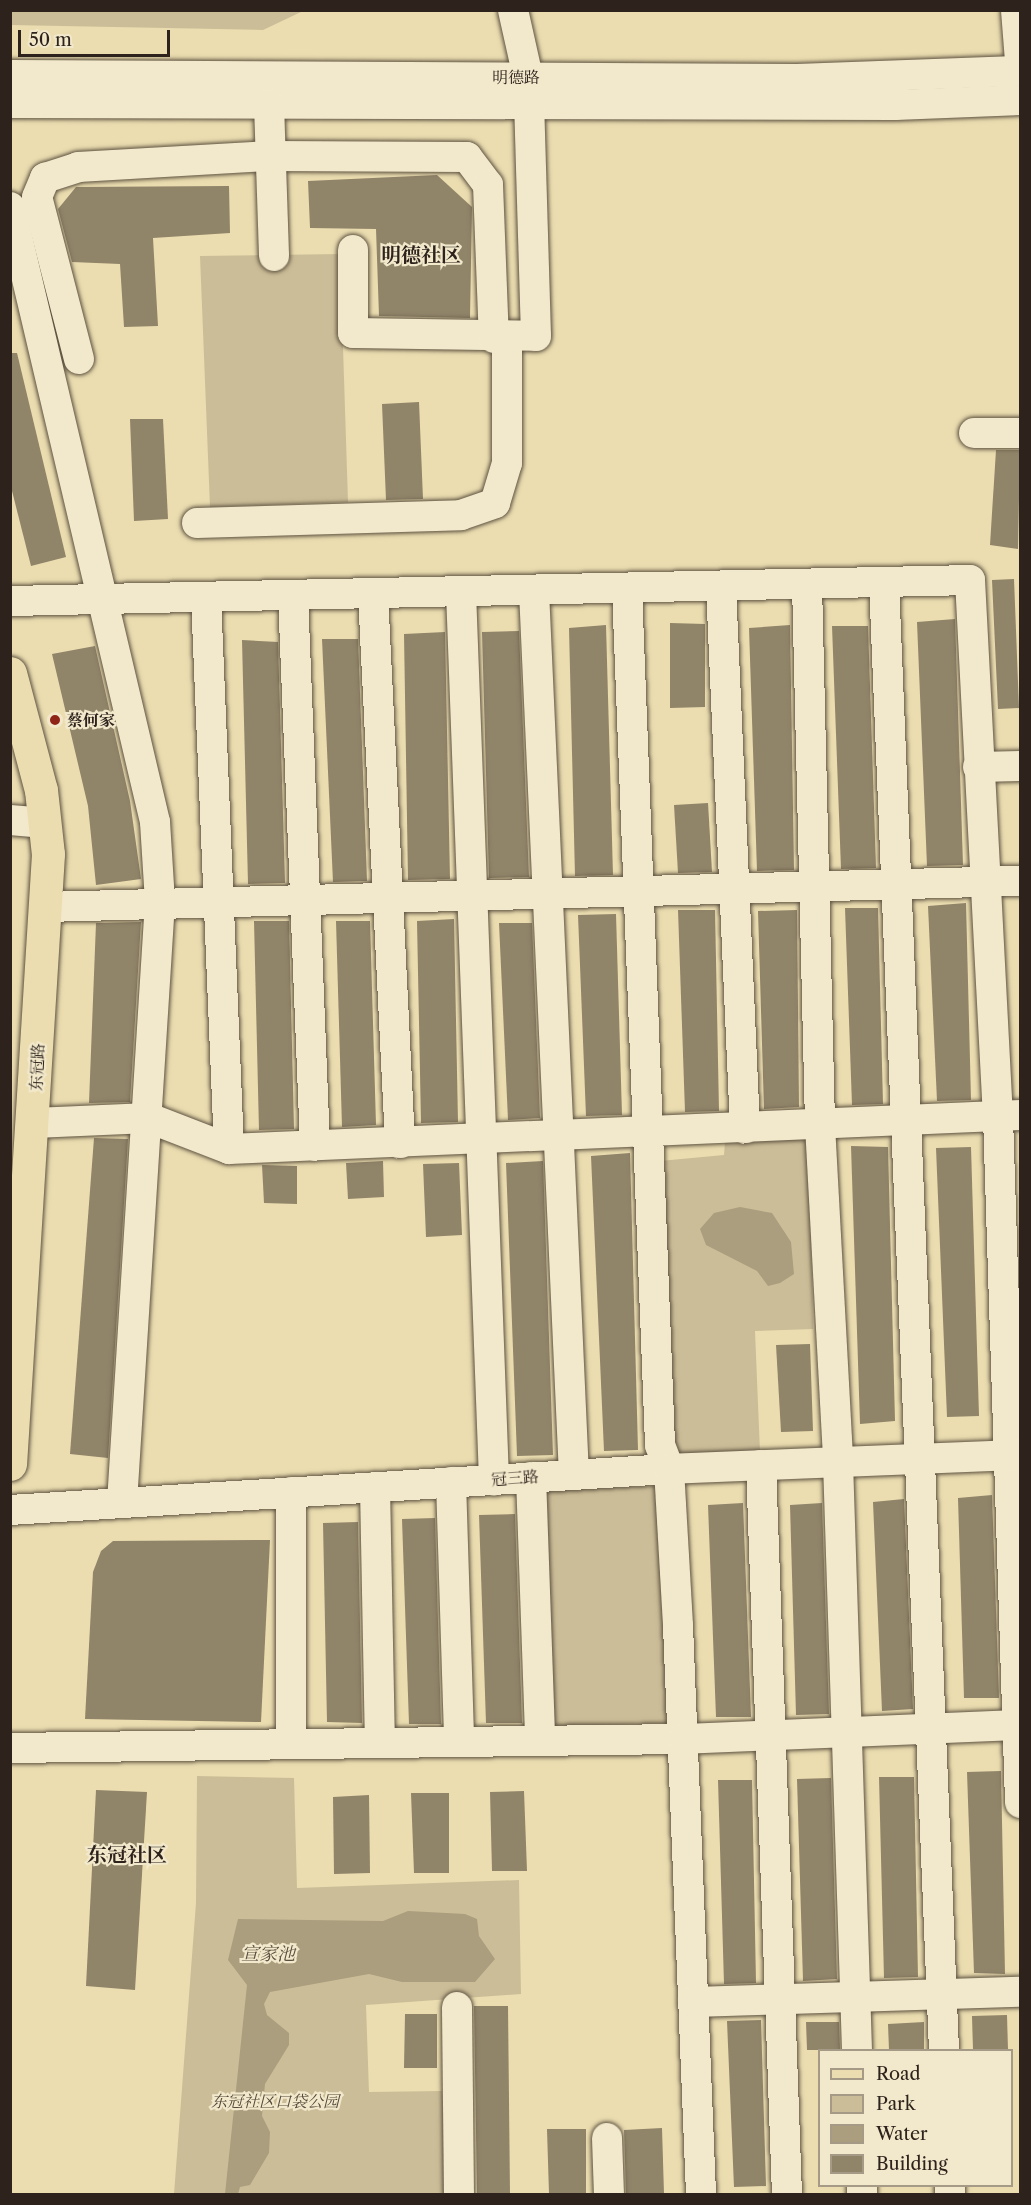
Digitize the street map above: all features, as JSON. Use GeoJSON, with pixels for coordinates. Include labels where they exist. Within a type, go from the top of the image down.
{"type":"FeatureCollection","features":[{"type":"Feature","properties":{"kind":"main road","name":"东冠路"},"geometry":{"type":"LineString","coordinates":[[10,673],[41,790],[45,823],[45,907],[34,1123],[10,1464]]}},
{"type":"Feature","properties":{"kind":"street"},"geometry":{"type":"LineString","coordinates":[[353,250],[353,333],[500,338],[536,336],[529,91],[513,10]]}},
{"type":"Feature","properties":{"kind":"street"},"geometry":{"type":"LineString","coordinates":[[1016,10],[1020,61]]}},
{"type":"Feature","properties":{"kind":"street","name":"明德路"},"geometry":{"type":"LineString","coordinates":[[10,103],[269,104],[1020,71]]}},
{"type":"Feature","properties":{"kind":"street","name":"明德路"},"geometry":{"type":"LineString","coordinates":[[10,75],[895,105],[1020,100]]}},
{"type":"Feature","properties":{"kind":"street"},"geometry":{"type":"LineString","coordinates":[[269,104],[274,256]]}},
{"type":"Feature","properties":{"kind":"street"},"geometry":{"type":"LineString","coordinates":[[79,359],[37,197],[45,178],[78,167],[271,156],[467,157],[488,185],[507,463],[495,503],[461,515],[197,523]]}},
{"type":"Feature","properties":{"kind":"street"},"geometry":{"type":"LineString","coordinates":[[10,207],[105,598],[156,822],[160,902],[122,1502]]}},
{"type":"Feature","properties":{"kind":"street"},"geometry":{"type":"LineString","coordinates":[[974,433],[1020,433]]}},
{"type":"Feature","properties":{"kind":"street"},"geometry":{"type":"LineString","coordinates":[[10,601],[970,580],[982,882],[1009,1116],[1020,1803]]}},
{"type":"Feature","properties":{"kind":"street"},"geometry":{"type":"LineString","coordinates":[[884,582],[908,1121],[928,1729],[944,2049]]}},
{"type":"Feature","properties":{"kind":"street"},"geometry":{"type":"LineString","coordinates":[[807,584],[820,1125],[838,1462],[857,2049]]}},
{"type":"Feature","properties":{"kind":"street"},"geometry":{"type":"LineString","coordinates":[[721,587],[745,1128]]}},
{"type":"Feature","properties":{"kind":"street"},"geometry":{"type":"LineString","coordinates":[[627,589],[660,1445],[669,1469],[683,1739],[701,2194]]}},
{"type":"Feature","properties":{"kind":"street"},"geometry":{"type":"LineString","coordinates":[[534,591],[574,1475]]}},
{"type":"Feature","properties":{"kind":"street"},"geometry":{"type":"LineString","coordinates":[[461,592],[470,895],[494,1480]]}},
{"type":"Feature","properties":{"kind":"street"},"geometry":{"type":"LineString","coordinates":[[373,594],[390,897],[400,1143]]}},
{"type":"Feature","properties":{"kind":"street"},"geometry":{"type":"LineString","coordinates":[[293,595],[315,1146]]}},
{"type":"Feature","properties":{"kind":"street"},"geometry":{"type":"LineString","coordinates":[[206,597],[221,901],[229,1149]]}},
{"type":"Feature","properties":{"kind":"street"},"geometry":{"type":"LineString","coordinates":[[978,767],[1020,766]]}},
{"type":"Feature","properties":{"kind":"street"},"geometry":{"type":"LineString","coordinates":[[10,820],[45,823]]}},
{"type":"Feature","properties":{"kind":"street"},"geometry":{"type":"LineString","coordinates":[[45,907],[160,902],[1020,881]]}},
{"type":"Feature","properties":{"kind":"street"},"geometry":{"type":"LineString","coordinates":[[34,1123],[148,1118],[229,1149],[558,1137],[1009,1116]]}},
{"type":"Feature","properties":{"kind":"street","name":"冠三路"},"geometry":{"type":"LineString","coordinates":[[10,1510],[669,1469],[1014,1455]]}},
{"type":"Feature","properties":{"kind":"street"},"geometry":{"type":"LineString","coordinates":[[760,1465],[787,2194]]}},
{"type":"Feature","properties":{"kind":"street"},"geometry":{"type":"LineString","coordinates":[[531,1477],[540,1741]]}},
{"type":"Feature","properties":{"kind":"street"},"geometry":{"type":"LineString","coordinates":[[452,1482],[459,1742]]}},
{"type":"Feature","properties":{"kind":"street"},"geometry":{"type":"LineString","coordinates":[[375,1487],[380,1742]]}},
{"type":"Feature","properties":{"kind":"street"},"geometry":{"type":"LineString","coordinates":[[291,1492],[291,1743]]}},
{"type":"Feature","properties":{"kind":"street"},"geometry":{"type":"LineString","coordinates":[[10,1748],[683,1739],[1019,1726]]}},
{"type":"Feature","properties":{"kind":"street"},"geometry":{"type":"LineString","coordinates":[[693,2002],[1020,1992]]}},
{"type":"Feature","properties":{"kind":"street"},"geometry":{"type":"LineString","coordinates":[[458,2007],[459,2194]]}},
{"type":"Feature","properties":{"kind":"street"},"geometry":{"type":"LineString","coordinates":[[607,2138],[609,2194]]}},
{"type":"Feature","properties":{"kind":"green space"},"geometry":{"type":"Polygon","coordinates":[[[11,10],[303,11],[263,30],[11,25],[11,10]]]}},
{"type":"Feature","properties":{"kind":"green space"},"geometry":{"type":"Polygon","coordinates":[[[340,254],[348,502],[210,507],[200,256],[340,254]]]}},
{"type":"Feature","properties":{"kind":"green space"},"geometry":{"type":"Polygon","coordinates":[[[809,1138],[813,1329],[755,1331],[760,1452],[676,1457],[670,1443],[660,1161],[724,1155],[725,1141],[809,1138]]]}},
{"type":"Feature","properties":{"kind":"green space"},"geometry":{"type":"Polygon","coordinates":[[[662,1486],[670,1723],[553,1726],[547,1490],[662,1486]]]}},
{"type":"Feature","properties":{"kind":"green space","name":"东冠社区口袋公园"},"geometry":{"type":"Polygon","coordinates":[[[197,1776],[294,1778],[297,1888],[519,1880],[521,1994],[366,2005],[369,2092],[442,2091],[446,2194],[174,2194],[196,1903],[197,1776]]]}},
{"type":"Feature","properties":{"kind":"water"},"geometry":{"type":"Polygon","coordinates":[[[740,1207],[772,1213],[791,1242],[794,1274],[780,1283],[768,1286],[757,1271],[706,1245],[700,1229],[714,1213],[740,1207]]]}},
{"type":"Feature","properties":{"kind":"water","name":"宣家池"},"geometry":{"type":"Polygon","coordinates":[[[408,1911],[465,1914],[477,1919],[479,1936],[495,1959],[475,1982],[402,1982],[369,1974],[270,1992],[264,2004],[267,2015],[289,2033],[289,2045],[265,2084],[262,2116],[270,2132],[269,2153],[250,2185],[240,2187],[238,2194],[225,2194],[247,1985],[228,1960],[238,1919],[383,1921],[408,1911]]]}},
{"type":"Feature","properties":{"kind":"building"},"geometry":{"type":"Polygon","coordinates":[[[437,175],[472,207],[470,318],[379,316],[376,229],[310,228],[308,181],[437,175]]]}},
{"type":"Feature","properties":{"kind":"building"},"geometry":{"type":"Polygon","coordinates":[[[229,186],[230,233],[153,238],[158,326],[124,327],[120,264],[72,262],[58,209],[76,187],[229,186]]]}},
{"type":"Feature","properties":{"kind":"building"},"geometry":{"type":"Polygon","coordinates":[[[10,353],[17,353],[66,557],[31,566],[10,483],[10,353]]]}},
{"type":"Feature","properties":{"kind":"building"},"geometry":{"type":"Polygon","coordinates":[[[419,402],[423,499],[386,500],[382,404],[419,402]]]}},
{"type":"Feature","properties":{"kind":"building"},"geometry":{"type":"Polygon","coordinates":[[[130,419],[163,419],[168,519],[134,521],[130,419]]]}},
{"type":"Feature","properties":{"kind":"building"},"geometry":{"type":"Polygon","coordinates":[[[996,450],[1020,450],[1018,549],[990,545],[996,450]]]}},
{"type":"Feature","properties":{"kind":"building"},"geometry":{"type":"Polygon","coordinates":[[[1014,579],[1019,708],[998,709],[992,580],[1014,579]]]}},
{"type":"Feature","properties":{"kind":"building"},"geometry":{"type":"Polygon","coordinates":[[[955,619],[963,865],[927,866],[917,622],[955,619]]]}},
{"type":"Feature","properties":{"kind":"building"},"geometry":{"type":"Polygon","coordinates":[[[670,623],[705,624],[705,707],[670,708],[670,623]]]}},
{"type":"Feature","properties":{"kind":"building"},"geometry":{"type":"Polygon","coordinates":[[[606,625],[613,875],[575,876],[569,628],[606,625]]]}},
{"type":"Feature","properties":{"kind":"building"},"geometry":{"type":"Polygon","coordinates":[[[790,625],[794,870],[757,871],[749,628],[790,625]]]}},
{"type":"Feature","properties":{"kind":"building"},"geometry":{"type":"Polygon","coordinates":[[[832,626],[868,626],[876,868],[841,869],[832,626]]]}},
{"type":"Feature","properties":{"kind":"building"},"geometry":{"type":"Polygon","coordinates":[[[519,631],[529,877],[489,878],[482,632],[519,631]]]}},
{"type":"Feature","properties":{"kind":"building"},"geometry":{"type":"Polygon","coordinates":[[[445,632],[450,879],[408,880],[404,634],[445,632]]]}},
{"type":"Feature","properties":{"kind":"building"},"geometry":{"type":"Polygon","coordinates":[[[322,639],[358,639],[367,881],[333,882],[322,639]]]}},
{"type":"Feature","properties":{"kind":"building"},"geometry":{"type":"Polygon","coordinates":[[[242,640],[278,642],[285,883],[248,884],[242,640]]]}},
{"type":"Feature","properties":{"kind":"building"},"geometry":{"type":"Polygon","coordinates":[[[95,646],[130,801],[141,879],[96,885],[88,806],[52,654],[95,646]]]}},
{"type":"Feature","properties":{"kind":"building"},"geometry":{"type":"Polygon","coordinates":[[[708,803],[712,872],[678,873],[674,805],[708,803]]]}},
{"type":"Feature","properties":{"kind":"building"},"geometry":{"type":"Polygon","coordinates":[[[966,903],[971,1100],[937,1101],[928,906],[966,903]]]}},
{"type":"Feature","properties":{"kind":"building"},"geometry":{"type":"Polygon","coordinates":[[[845,908],[878,908],[883,1104],[852,1105],[845,908]]]}},
{"type":"Feature","properties":{"kind":"building"},"geometry":{"type":"Polygon","coordinates":[[[678,910],[715,910],[719,1111],[685,1112],[678,910]]]}},
{"type":"Feature","properties":{"kind":"building"},"geometry":{"type":"Polygon","coordinates":[[[797,910],[799,1107],[764,1109],[758,911],[797,910]]]}},
{"type":"Feature","properties":{"kind":"building"},"geometry":{"type":"Polygon","coordinates":[[[616,914],[622,1115],[586,1116],[578,915],[616,914]]]}},
{"type":"Feature","properties":{"kind":"building"},"geometry":{"type":"Polygon","coordinates":[[[454,919],[458,1122],[421,1123],[417,921],[454,919]]]}},
{"type":"Feature","properties":{"kind":"building"},"geometry":{"type":"Polygon","coordinates":[[[254,921],[289,921],[294,1129],[259,1130],[254,921]]]}},
{"type":"Feature","properties":{"kind":"building"},"geometry":{"type":"Polygon","coordinates":[[[336,921],[370,921],[376,1125],[342,1127],[336,921]]]}},
{"type":"Feature","properties":{"kind":"building"},"geometry":{"type":"Polygon","coordinates":[[[141,922],[130,1102],[89,1103],[96,923],[141,922]]]}},
{"type":"Feature","properties":{"kind":"building"},"geometry":{"type":"Polygon","coordinates":[[[499,923],[532,923],[540,1118],[508,1120],[499,923]]]}},
{"type":"Feature","properties":{"kind":"building"},"geometry":{"type":"Polygon","coordinates":[[[94,1138],[128,1139],[108,1458],[70,1454],[94,1138]]]}},
{"type":"Feature","properties":{"kind":"building"},"geometry":{"type":"Polygon","coordinates":[[[851,1146],[888,1147],[895,1421],[860,1424],[851,1146]]]}},
{"type":"Feature","properties":{"kind":"building"},"geometry":{"type":"Polygon","coordinates":[[[971,1147],[979,1416],[947,1417],[936,1148],[971,1147]]]}},
{"type":"Feature","properties":{"kind":"building"},"geometry":{"type":"Polygon","coordinates":[[[630,1153],[638,1450],[604,1451],[591,1156],[630,1153]]]}},
{"type":"Feature","properties":{"kind":"building"},"geometry":{"type":"Polygon","coordinates":[[[383,1161],[384,1197],[348,1199],[346,1163],[383,1161]]]}},
{"type":"Feature","properties":{"kind":"building"},"geometry":{"type":"Polygon","coordinates":[[[543,1161],[553,1455],[517,1456],[506,1163],[543,1161]]]}},
{"type":"Feature","properties":{"kind":"building"},"geometry":{"type":"Polygon","coordinates":[[[459,1163],[462,1235],[426,1237],[423,1164],[459,1163]]]}},
{"type":"Feature","properties":{"kind":"building"},"geometry":{"type":"Polygon","coordinates":[[[262,1165],[297,1166],[297,1204],[264,1203],[262,1165]]]}},
{"type":"Feature","properties":{"kind":"building"},"geometry":{"type":"Polygon","coordinates":[[[810,1344],[813,1431],[781,1432],[776,1345],[810,1344]]]}},
{"type":"Feature","properties":{"kind":"building"},"geometry":{"type":"Polygon","coordinates":[[[992,1495],[999,1698],[964,1698],[958,1498],[992,1495]]]}},
{"type":"Feature","properties":{"kind":"building"},"geometry":{"type":"Polygon","coordinates":[[[904,1499],[913,1709],[882,1711],[873,1502],[904,1499]]]}},
{"type":"Feature","properties":{"kind":"building"},"geometry":{"type":"Polygon","coordinates":[[[743,1503],[751,1717],[716,1717],[708,1505],[743,1503]]]}},
{"type":"Feature","properties":{"kind":"building"},"geometry":{"type":"Polygon","coordinates":[[[822,1503],[829,1714],[796,1715],[790,1505],[822,1503]]]}},
{"type":"Feature","properties":{"kind":"building"},"geometry":{"type":"Polygon","coordinates":[[[515,1514],[522,1723],[486,1723],[479,1515],[515,1514]]]}},
{"type":"Feature","properties":{"kind":"building"},"geometry":{"type":"Polygon","coordinates":[[[435,1518],[441,1724],[409,1724],[402,1519],[435,1518]]]}},
{"type":"Feature","properties":{"kind":"building"},"geometry":{"type":"Polygon","coordinates":[[[358,1522],[362,1723],[327,1722],[323,1523],[358,1522]]]}},
{"type":"Feature","properties":{"kind":"building"},"geometry":{"type":"Polygon","coordinates":[[[270,1540],[261,1722],[85,1719],[93,1572],[101,1551],[113,1541],[270,1540]]]}},
{"type":"Feature","properties":{"kind":"building"},"geometry":{"type":"Polygon","coordinates":[[[1001,1771],[1005,1974],[974,1973],[967,1772],[1001,1771]]]}},
{"type":"Feature","properties":{"kind":"building"},"geometry":{"type":"Polygon","coordinates":[[[879,1777],[914,1777],[918,1977],[884,1978],[879,1777]]]}},
{"type":"Feature","properties":{"kind":"building"},"geometry":{"type":"Polygon","coordinates":[[[831,1778],[837,1979],[803,1981],[797,1779],[831,1778]]]}},
{"type":"Feature","properties":{"kind":"building"},"geometry":{"type":"Polygon","coordinates":[[[718,1780],[752,1780],[756,1983],[724,1984],[718,1780]]]}},
{"type":"Feature","properties":{"kind":"building"},"geometry":{"type":"Polygon","coordinates":[[[96,1790],[147,1792],[135,1990],[86,1986],[96,1790]]]}},
{"type":"Feature","properties":{"kind":"building"},"geometry":{"type":"Polygon","coordinates":[[[524,1791],[527,1871],[492,1871],[490,1792],[524,1791]]]}},
{"type":"Feature","properties":{"kind":"building"},"geometry":{"type":"Polygon","coordinates":[[[411,1793],[449,1793],[449,1873],[414,1873],[411,1793]]]}},
{"type":"Feature","properties":{"kind":"building"},"geometry":{"type":"Polygon","coordinates":[[[369,1795],[370,1873],[334,1874],[333,1797],[369,1795]]]}},
{"type":"Feature","properties":{"kind":"building"},"geometry":{"type":"Polygon","coordinates":[[[474,2006],[508,2006],[510,2194],[477,2194],[474,2006]]]}},
{"type":"Feature","properties":{"kind":"building"},"geometry":{"type":"Polygon","coordinates":[[[405,2014],[437,2014],[437,2068],[404,2068],[405,2014]]]}},
{"type":"Feature","properties":{"kind":"building"},"geometry":{"type":"Polygon","coordinates":[[[1007,2015],[1008,2049],[973,2049],[972,2016],[1007,2015]]]}},
{"type":"Feature","properties":{"kind":"building"},"geometry":{"type":"Polygon","coordinates":[[[761,2020],[766,2186],[734,2187],[727,2021],[761,2020]]]}},
{"type":"Feature","properties":{"kind":"building"},"geometry":{"type":"Polygon","coordinates":[[[806,2022],[839,2022],[840,2049],[807,2050],[806,2022]]]}},
{"type":"Feature","properties":{"kind":"building"},"geometry":{"type":"Polygon","coordinates":[[[924,2022],[924,2049],[889,2049],[888,2024],[924,2022]]]}},
{"type":"Feature","properties":{"kind":"building"},"geometry":{"type":"Polygon","coordinates":[[[662,2128],[664,2194],[626,2194],[624,2130],[662,2128]]]}},
{"type":"Feature","properties":{"kind":"building"},"geometry":{"type":"Polygon","coordinates":[[[547,2129],[586,2129],[586,2194],[549,2194],[547,2129]]]}},
{"type":"Feature","properties":{"kind":"place","name":"蔡何家"},"geometry":{"type":"Point","coordinates":[55,720]}},
{"type":"Feature","properties":{"kind":"district","name":"明德社区"},"geometry":{"type":"Point","coordinates":[421,255]}},
{"type":"Feature","properties":{"kind":"district","name":"东冠社区"},"geometry":{"type":"Point","coordinates":[127,1855]}}]}
